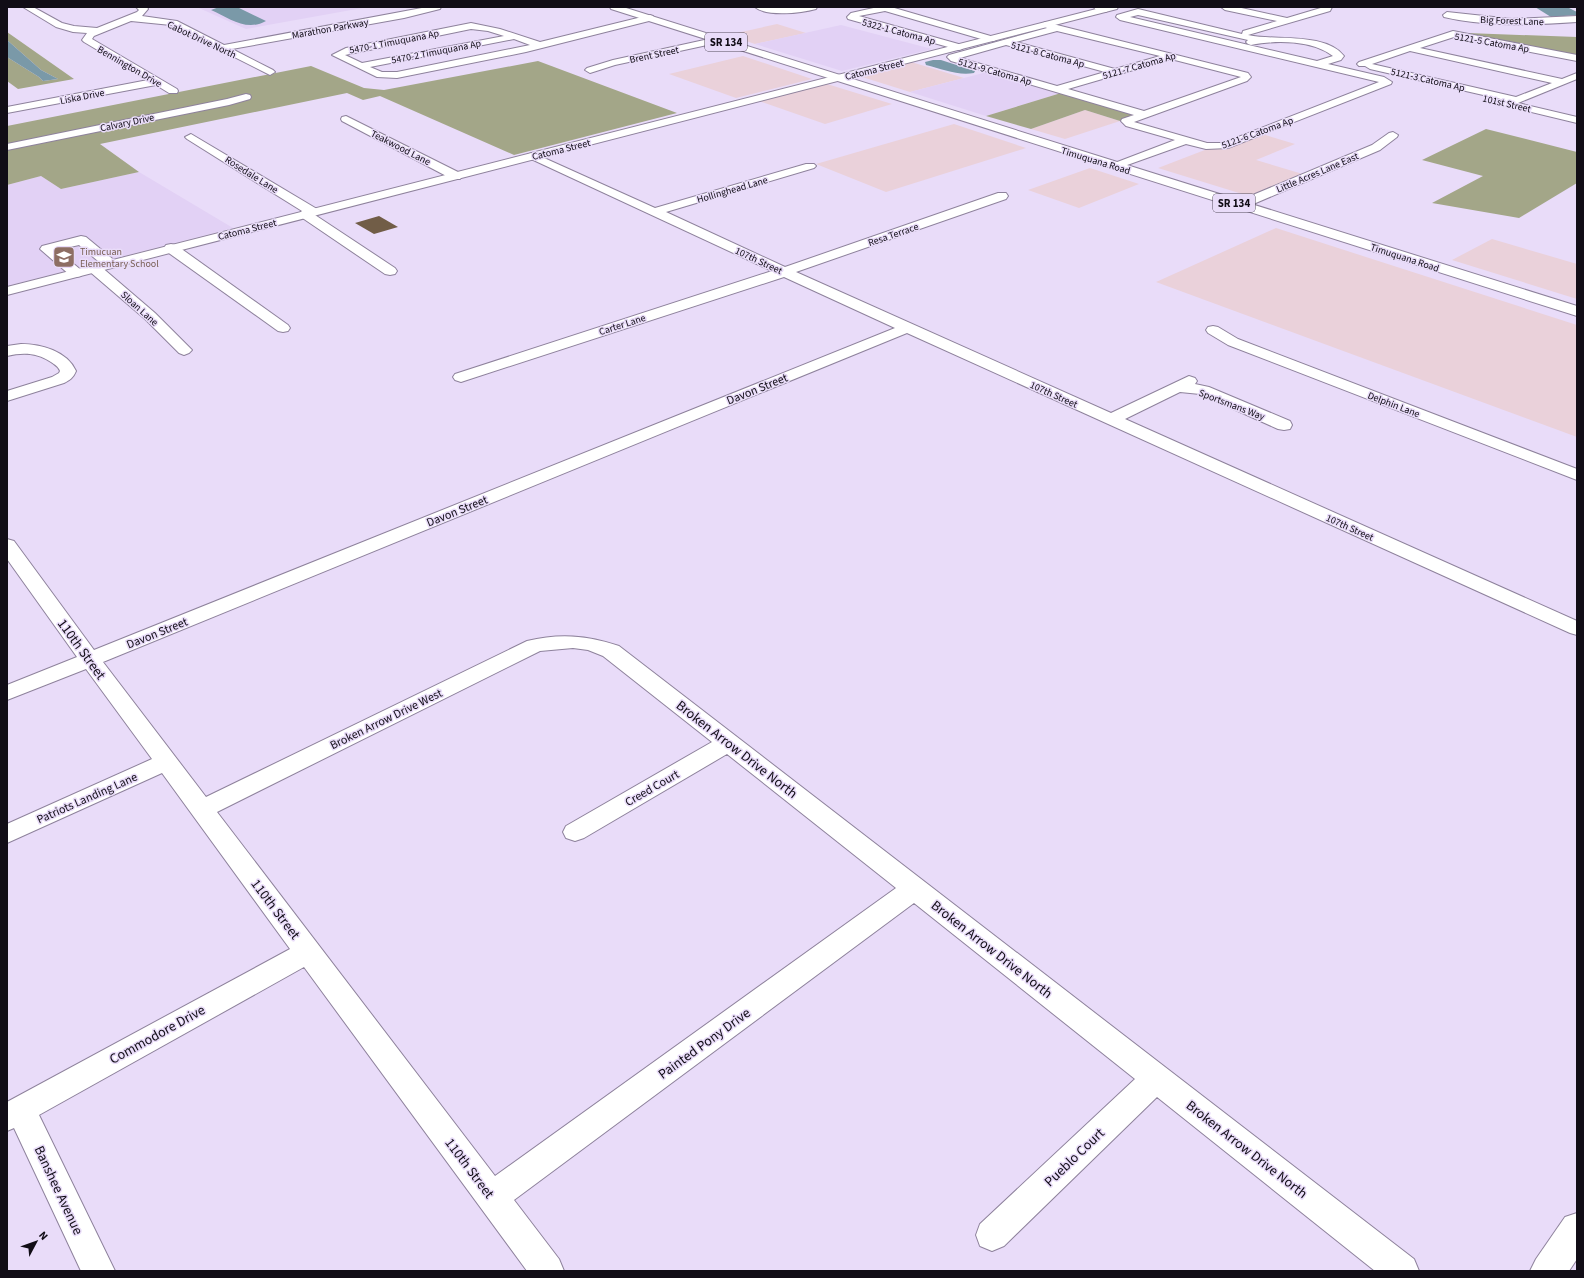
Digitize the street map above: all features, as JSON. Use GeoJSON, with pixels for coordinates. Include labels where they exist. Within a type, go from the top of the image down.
{"type":"FeatureCollection","features":[{"type":"Feature","properties":{"kind":"street"},"geometry":{"type":"LineString","coordinates":[[27,7],[59,26],[73,29],[100,30]]}},
{"type":"Feature","properties":{"kind":"street","name":"Bennington Drive"},"geometry":{"type":"LineString","coordinates":[[140,7],[144,9],[143,12],[100,30],[88,37],[87,40],[173,91]]}},
{"type":"Feature","properties":{"kind":"street","name":"Marathon Parkway"},"geometry":{"type":"LineString","coordinates":[[223,48],[404,15],[437,7]]}},
{"type":"Feature","properties":{"kind":"street","name":"Timuquana Road"},"geometry":{"type":"LineString","coordinates":[[614,7],[1577,312]]}},
{"type":"Feature","properties":{"kind":"street"},"geometry":{"type":"LineString","coordinates":[[759,7],[787,12],[813,7]]}},
{"type":"Feature","properties":{"kind":"street"},"geometry":{"type":"LineString","coordinates":[[1225,7],[1287,21]]}},
{"type":"Feature","properties":{"kind":"street"},"geometry":{"type":"LineString","coordinates":[[1238,40],[1287,21],[1327,9],[1328,7]]}},
{"type":"Feature","properties":{"kind":"street"},"geometry":{"type":"LineString","coordinates":[[885,8],[991,38]]}},
{"type":"Feature","properties":{"kind":"street","name":"5322-1 Catoma Ap"},"geometry":{"type":"LineString","coordinates":[[885,8],[851,17],[959,47]]}},
{"type":"Feature","properties":{"kind":"street","name":"Catoma Street"},"geometry":{"type":"LineString","coordinates":[[7,291],[1045,25],[1106,8]]}},
{"type":"Feature","properties":{"kind":"street","name":"5121-6 Catoma Ap"},"geometry":{"type":"LineString","coordinates":[[1045,25],[1241,74],[1246,77],[1128,119],[1127,122],[1206,146],[1224,146],[1387,82],[1381,79],[1316,64],[1238,40],[1138,12],[1120,16],[1220,41],[1238,40]]}},
{"type":"Feature","properties":{"kind":"street"},"geometry":{"type":"LineString","coordinates":[[1499,12],[1515,21]]}},
{"type":"Feature","properties":{"kind":"street","name":"Big Forest Lane"},"geometry":{"type":"LineString","coordinates":[[1447,15],[1486,20],[1515,21],[1577,19]]}},
{"type":"Feature","properties":{"kind":"street","name":"Cabot Drive North"},"geometry":{"type":"LineString","coordinates":[[131,18],[159,20],[174,23],[270,72]]}},
{"type":"Feature","properties":{"kind":"street","name":"5470-1 Timuquana Ap"},"geometry":{"type":"LineString","coordinates":[[540,45],[485,27],[471,26],[346,51],[337,55],[380,75],[397,76],[526,49],[540,45],[570,36],[650,18]]}},
{"type":"Feature","properties":{"kind":"street","name":"5121-9 Catoma Ap"},"geometry":{"type":"LineString","coordinates":[[1057,28],[952,57],[954,59],[1142,114]]}},
{"type":"Feature","properties":{"kind":"street","name":"5121-5 Catoma Ap"},"geometry":{"type":"LineString","coordinates":[[1362,64],[1448,35],[1458,34],[1577,58]]}},
{"type":"Feature","properties":{"kind":"street","name":"5470-2 Timuquana Ap"},"geometry":{"type":"LineString","coordinates":[[360,66],[512,37]]}},
{"type":"Feature","properties":{"kind":"street","name":"Brent Street"},"geometry":{"type":"LineString","coordinates":[[590,70],[613,63],[718,40]]}},
{"type":"Feature","properties":{"kind":"street"},"geometry":{"type":"LineString","coordinates":[[1238,40],[1284,40],[1318,46],[1336,53],[1339,56],[1316,64]]}},
{"type":"Feature","properties":{"kind":"street"},"geometry":{"type":"LineString","coordinates":[[1199,47],[1220,41]]}},
{"type":"Feature","properties":{"kind":"street","name":"5121-8 Catoma Ap"},"geometry":{"type":"LineString","coordinates":[[1004,42],[1116,72]]}},
{"type":"Feature","properties":{"kind":"street"},"geometry":{"type":"LineString","coordinates":[[1409,48],[1562,82],[1577,76]]}},
{"type":"Feature","properties":{"kind":"street","name":"5121-7 Catoma Ap"},"geometry":{"type":"LineString","coordinates":[[1057,89],[1185,52]]}},
{"type":"Feature","properties":{"kind":"street","name":"5121-3 Catoma Ap"},"geometry":{"type":"LineString","coordinates":[[1334,59],[1362,64],[1517,100],[1562,82]]}},
{"type":"Feature","properties":{"kind":"street","name":"Liska Drive"},"geometry":{"type":"LineString","coordinates":[[7,110],[156,82]]}},
{"type":"Feature","properties":{"kind":"street","name":"101st Street"},"geometry":{"type":"LineString","coordinates":[[1436,87],[1577,120]]}},
{"type":"Feature","properties":{"kind":"street","name":"Calvary Drive"},"geometry":{"type":"LineString","coordinates":[[7,147],[229,102],[246,97]]}},
{"type":"Feature","properties":{"kind":"street","name":"Teakwood Lane"},"geometry":{"type":"LineString","coordinates":[[346,119],[456,176]]}},
{"type":"Feature","properties":{"kind":"street","name":"Little Acres Lane East"},"geometry":{"type":"LineString","coordinates":[[1240,205],[1357,154],[1373,149],[1387,142],[1392,135]]}},
{"type":"Feature","properties":{"kind":"street","name":"Rosedale Lane"},"geometry":{"type":"LineString","coordinates":[[191,137],[309,213],[390,271]]}},
{"type":"Feature","properties":{"kind":"street"},"geometry":{"type":"LineString","coordinates":[[1116,166],[1186,140]]}},
{"type":"Feature","properties":{"kind":"street","name":"107th Street"},"geometry":{"type":"LineString","coordinates":[[533,156],[907,328],[1577,629]]}},
{"type":"Feature","properties":{"kind":"street","name":"Hollinghead Lane"},"geometry":{"type":"LineString","coordinates":[[654,212],[810,166]]}},
{"type":"Feature","properties":{"kind":"street","name":"Resa Terrace"},"geometry":{"type":"LineString","coordinates":[[784,272],[1002,196]]}},
{"type":"Feature","properties":{"kind":"street"},"geometry":{"type":"LineString","coordinates":[[76,273],[47,248],[81,240],[110,264]]}},
{"type":"Feature","properties":{"kind":"street"},"geometry":{"type":"LineString","coordinates":[[172,248],[283,328]]}},
{"type":"Feature","properties":{"kind":"street","name":"Sloan Lane"},"geometry":{"type":"LineString","coordinates":[[94,268],[150,316],[184,350]]}},
{"type":"Feature","properties":{"kind":"street","name":"Carter Lane"},"geometry":{"type":"LineString","coordinates":[[461,377],[784,272]]}},
{"type":"Feature","properties":{"kind":"street","name":"Davon Street"},"geometry":{"type":"LineString","coordinates":[[7,693],[907,328]]}},
{"type":"Feature","properties":{"kind":"street","name":"Delphin Lane"},"geometry":{"type":"LineString","coordinates":[[1213,330],[1233,342],[1577,475]]}},
{"type":"Feature","properties":{"kind":"street"},"geometry":{"type":"LineString","coordinates":[[7,351],[28,348],[39,349],[52,355],[66,366],[68,371],[66,376],[58,380],[7,396]]}},
{"type":"Feature","properties":{"kind":"street"},"geometry":{"type":"LineString","coordinates":[[1111,420],[1201,376]]}},
{"type":"Feature","properties":{"kind":"street","name":"Sportsmans Way"},"geometry":{"type":"LineString","coordinates":[[1178,387],[1203,390],[1284,425]]}},
{"type":"Feature","properties":{"kind":"street","name":"110th Street"},"geometry":{"type":"LineString","coordinates":[[7,545],[201,810],[547,1271]]}},
{"type":"Feature","properties":{"kind":"street","name":"Broken Arrow Drive North"},"geometry":{"type":"LineString","coordinates":[[575,641],[594,644],[611,651],[1402,1271]]}},
{"type":"Feature","properties":{"kind":"street","name":"Broken Arrow Drive West"},"geometry":{"type":"LineString","coordinates":[[201,810],[534,646],[553,642],[575,641]]}},
{"type":"Feature","properties":{"kind":"street","name":"Creed Court"},"geometry":{"type":"LineString","coordinates":[[575,832],[728,743]]}},
{"type":"Feature","properties":{"kind":"street","name":"Patriots Landing Lane"},"geometry":{"type":"LineString","coordinates":[[7,834],[166,762]]}},
{"type":"Feature","properties":{"kind":"street","name":"Painted Pony Drive"},"geometry":{"type":"LineString","coordinates":[[492,1197],[915,888]]}},
{"type":"Feature","properties":{"kind":"street","name":"Commodore Drive"},"geometry":{"type":"LineString","coordinates":[[14,1113],[308,952]]}},
{"type":"Feature","properties":{"kind":"street","name":"Pueblo Court"},"geometry":{"type":"LineString","coordinates":[[992,1235],[1156,1078]]}},
{"type":"Feature","properties":{"kind":"street","name":"Banshee Avenue"},"geometry":{"type":"LineString","coordinates":[[14,1113],[98,1271]]}},
{"type":"Feature","properties":{"kind":"street"},"geometry":{"type":"LineString","coordinates":[[1548,1271],[1577,1229]]}},
{"type":"Feature","properties":{"kind":"shaded area"},"geometry":{"type":"Polygon","coordinates":[[[368,7],[246,29],[199,8],[368,7]]]}},
{"type":"Feature","properties":{"kind":"shaded area"},"geometry":{"type":"Polygon","coordinates":[[[777,24],[806,33],[755,44],[728,35],[777,24]]]}},
{"type":"Feature","properties":{"kind":"shaded area"},"geometry":{"type":"Polygon","coordinates":[[[841,25],[932,49],[842,71],[755,44],[841,25]]]}},
{"type":"Feature","properties":{"kind":"shaded area"},"geometry":{"type":"Polygon","coordinates":[[[743,56],[812,79],[736,98],[669,74],[743,56]]]}},
{"type":"Feature","properties":{"kind":"shaded area"},"geometry":{"type":"Polygon","coordinates":[[[908,61],[964,78],[910,92],[859,76],[908,61]]]}},
{"type":"Feature","properties":{"kind":"shaded area"},"geometry":{"type":"Polygon","coordinates":[[[987,72],[1061,93],[986,116],[910,92],[987,72]]]}},
{"type":"Feature","properties":{"kind":"shaded area"},"geometry":{"type":"Polygon","coordinates":[[[827,84],[892,104],[825,124],[759,101],[827,84]]]}},
{"type":"Feature","properties":{"kind":"shaded area"},"geometry":{"type":"Polygon","coordinates":[[[1085,110],[1120,121],[1065,139],[1031,129],[1085,110]]]}},
{"type":"Feature","properties":{"kind":"shaded area"},"geometry":{"type":"Polygon","coordinates":[[[954,124],[1026,148],[886,192],[816,164],[954,124]]]}},
{"type":"Feature","properties":{"kind":"shaded area"},"geometry":{"type":"Polygon","coordinates":[[[1262,134],[1295,144],[1256,160],[1306,175],[1252,197],[1158,168],[1210,148],[1223,149],[1262,134]]]}},
{"type":"Feature","properties":{"kind":"shaded area"},"geometry":{"type":"Polygon","coordinates":[[[1090,168],[1139,184],[1079,208],[1028,190],[1090,168]]]}},
{"type":"Feature","properties":{"kind":"shaded area","name":"Timucuan Elementary School"},"geometry":{"type":"Polygon","coordinates":[[[139,172],[233,228],[7,286],[7,185],[41,176],[61,189],[139,172]]]}},
{"type":"Feature","properties":{"kind":"shaded area"},"geometry":{"type":"Polygon","coordinates":[[[1276,228],[1577,325],[1577,437],[1156,282],[1276,228]]]}},
{"type":"Feature","properties":{"kind":"shaded area"},"geometry":{"type":"Polygon","coordinates":[[[1492,239],[1577,264],[1577,299],[1452,260],[1492,239]]]}},
{"type":"Feature","properties":{"kind":"green space"},"geometry":{"type":"Polygon","coordinates":[[[7,32],[74,79],[18,89],[7,81],[7,57],[43,81],[58,79],[41,70],[7,40],[7,32]]]}},
{"type":"Feature","properties":{"kind":"green space"},"geometry":{"type":"Polygon","coordinates":[[[1467,33],[1577,37],[1577,57],[1467,33]]]}},
{"type":"Feature","properties":{"kind":"green space"},"geometry":{"type":"Polygon","coordinates":[[[538,61],[677,113],[514,155],[380,96],[363,100],[347,93],[100,144],[139,172],[61,189],[41,176],[7,185],[7,126],[311,66],[364,88],[384,90],[538,61]]]}},
{"type":"Feature","properties":{"kind":"green space"},"geometry":{"type":"Polygon","coordinates":[[[1061,93],[1134,114],[1120,121],[1085,110],[1031,129],[986,116],[1061,93]]]}},
{"type":"Feature","properties":{"kind":"green space"},"geometry":{"type":"Polygon","coordinates":[[[1486,129],[1577,152],[1577,183],[1519,218],[1432,203],[1483,176],[1422,160],[1486,129]]]}},
{"type":"Feature","properties":{"kind":"water"},"geometry":{"type":"Polygon","coordinates":[[[219,7],[237,7],[266,21],[252,25],[238,23],[211,10],[219,7]]]}},
{"type":"Feature","properties":{"kind":"water"},"geometry":{"type":"Polygon","coordinates":[[[1535,7],[1567,7],[1577,12],[1577,15],[1551,17],[1535,7]]]}},
{"type":"Feature","properties":{"kind":"water"},"geometry":{"type":"Polygon","coordinates":[[[7,40],[41,70],[58,79],[43,81],[7,57],[7,40]]]}},
{"type":"Feature","properties":{"kind":"water"},"geometry":{"type":"Polygon","coordinates":[[[941,60],[975,71],[974,73],[962,74],[926,65],[925,62],[941,60]]]}},
{"type":"Feature","properties":{"kind":"building"},"geometry":{"type":"Polygon","coordinates":[[[379,216],[398,227],[374,234],[355,223],[379,216]]]}},
{"type":"Feature","properties":{"kind":"place","name":"Timucuan Elementary School"},"geometry":{"type":"Point","coordinates":[64,257]}}]}
